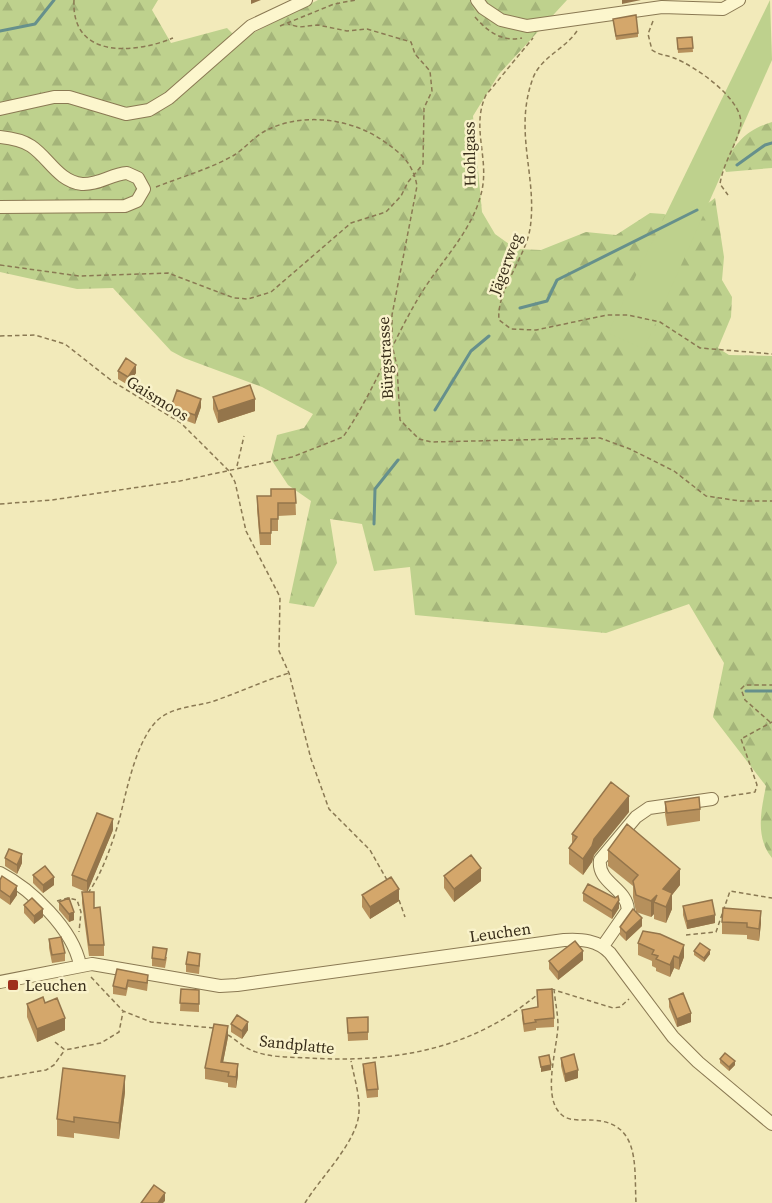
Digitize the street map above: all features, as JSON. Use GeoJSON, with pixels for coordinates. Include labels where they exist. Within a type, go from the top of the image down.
{"type":"FeatureCollection","features":[{"type":"Feature","properties":{"kind":"street"},"geometry":{"type":"LineString","coordinates":[[0,109],[54,97],[69,97],[126,114],[149,110],[170,98],[251,26],[306,0]]}},
{"type":"Feature","properties":{"kind":"street"},"geometry":{"type":"LineString","coordinates":[[477,0],[493,15],[517,25],[581,20],[662,7],[723,9],[734,5],[739,0]]}},
{"type":"Feature","properties":{"kind":"street"},"geometry":{"type":"LineString","coordinates":[[0,137],[18,140],[33,147],[59,174],[72,182],[93,184],[123,173],[131,173],[141,181],[143,193],[137,201],[125,206],[0,207]]}},
{"type":"Feature","properties":{"kind":"street"},"geometry":{"type":"LineString","coordinates":[[712,798],[649,808],[636,817],[600,860],[603,875],[624,897],[627,905],[627,910],[603,946],[673,1037],[739,1098],[772,1124]]}},
{"type":"Feature","properties":{"kind":"street"},"geometry":{"type":"LineString","coordinates":[[0,873],[27,889],[45,907],[74,947],[80,965]]}},
{"type":"Feature","properties":{"kind":"street","name":"Leuchen"},"geometry":{"type":"LineString","coordinates":[[0,982],[80,965],[102,965],[220,986],[564,940],[590,940],[603,946]]}},
{"type":"Feature","properties":{"kind":"path"},"geometry":{"type":"LineString","coordinates":[[74,0],[73,12],[78,28],[96,44],[126,50],[150,48],[173,38]]}},
{"type":"Feature","properties":{"kind":"path"},"geometry":{"type":"LineString","coordinates":[[0,265],[80,276],[168,273],[234,298],[248,299],[271,292],[351,223],[386,212],[401,196],[423,164],[424,108],[432,91],[430,71],[415,54],[411,42],[367,29],[347,31],[318,25],[299,27],[288,24],[334,4],[356,0]]}},
{"type":"Feature","properties":{"kind":"path"},"geometry":{"type":"LineString","coordinates":[[662,7],[649,27],[649,42],[652,50],[685,64],[726,94],[737,107],[741,117],[740,128],[721,175],[720,184],[728,195]]}},
{"type":"Feature","properties":{"kind":"path","name":"Jägerweg"},"geometry":{"type":"LineString","coordinates":[[581,20],[575,35],[550,55],[534,75],[526,102],[524,141],[531,207],[530,230],[523,253],[502,299],[499,320],[511,329],[536,330],[607,315],[628,315],[660,322],[700,348],[772,354]]}},
{"type":"Feature","properties":{"kind":"path","name":"Hohlgass"},"geometry":{"type":"LineString","coordinates":[[229,471],[236,467],[292,457],[343,437],[422,292],[453,250],[477,205],[483,179],[477,122],[481,104],[534,36]]}},
{"type":"Feature","properties":{"kind":"path"},"geometry":{"type":"LineString","coordinates":[[143,193],[236,154],[262,132],[279,124],[309,120],[337,121],[369,131],[407,160],[415,174]]}},
{"type":"Feature","properties":{"kind":"path","name":"Bürgstrasse"},"geometry":{"type":"LineString","coordinates":[[415,174],[416,198],[392,315],[400,420],[418,439],[454,442],[600,438],[630,449],[674,471],[706,496],[740,501],[772,501]]}},
{"type":"Feature","properties":{"kind":"path","name":"Gaismoos"},"geometry":{"type":"LineString","coordinates":[[0,336],[35,335],[65,344],[112,381],[181,423],[229,471],[235,482],[246,531],[253,540],[280,597],[279,651],[289,673],[311,759],[329,809],[370,850],[387,880]]}},
{"type":"Feature","properties":{"kind":"path"},"geometry":{"type":"LineString","coordinates":[[236,467],[243,436]]}},
{"type":"Feature","properties":{"kind":"path"},"geometry":{"type":"LineString","coordinates":[[0,504],[51,500],[229,471]]}},
{"type":"Feature","properties":{"kind":"path"},"geometry":{"type":"LineString","coordinates":[[86,896],[111,843],[123,798],[144,741],[153,726],[163,716],[211,702],[289,673]]}},
{"type":"Feature","properties":{"kind":"path"},"geometry":{"type":"LineString","coordinates":[[712,798],[755,792],[757,785],[741,738],[771,723],[745,700],[741,689],[745,685],[772,685]]}},
{"type":"Feature","properties":{"kind":"path"},"geometry":{"type":"LineString","coordinates":[[686,935],[716,932],[730,891],[772,898]]}},
{"type":"Feature","properties":{"kind":"path"},"geometry":{"type":"LineString","coordinates":[[45,907],[68,898],[77,900],[81,904],[80,929],[74,947]]}},
{"type":"Feature","properties":{"kind":"path"},"geometry":{"type":"LineString","coordinates":[[399,900],[405,917]]}},
{"type":"Feature","properties":{"kind":"path"},"geometry":{"type":"LineString","coordinates":[[80,965],[123,1011],[151,1022],[218,1029]]}},
{"type":"Feature","properties":{"kind":"path"},"geometry":{"type":"LineString","coordinates":[[636,1203],[634,1149],[628,1137],[609,1124],[596,1120],[575,1120],[559,1113],[552,1092],[558,1024],[554,988],[613,1008],[620,1007],[638,992]]}},
{"type":"Feature","properties":{"kind":"path","name":"Sandplatte"},"geometry":{"type":"LineString","coordinates":[[226,1034],[251,1050],[268,1054],[351,1060],[396,1057],[459,1042],[490,1028],[517,1012],[538,994],[554,988]]}},
{"type":"Feature","properties":{"kind":"path"},"geometry":{"type":"LineString","coordinates":[[0,1078],[46,1070],[54,1065],[65,1050],[101,1043],[113,1037],[122,1025],[123,1011]]}},
{"type":"Feature","properties":{"kind":"path"},"geometry":{"type":"LineString","coordinates":[[55,1042],[65,1050]]}},
{"type":"Feature","properties":{"kind":"path"},"geometry":{"type":"LineString","coordinates":[[305,1203],[340,1155],[356,1125],[359,1100],[351,1060]]}},
{"type":"Feature","properties":{"kind":"green space"},"geometry":{"type":"Polygon","coordinates":[[[0,0],[158,0],[152,10],[171,43],[227,28],[239,40],[318,0],[567,0],[499,74],[473,116],[482,212],[495,234],[516,249],[541,250],[586,232],[616,235],[650,213],[664,214],[683,222],[715,198],[724,257],[722,280],[732,297],[731,317],[718,348],[729,355],[772,356],[772,858],[761,833],[761,814],[766,786],[713,717],[724,663],[689,604],[606,633],[415,615],[410,567],[374,571],[362,524],[330,519],[337,563],[314,607],[289,603],[311,501],[288,485],[271,459],[277,435],[304,428],[313,414],[262,387],[171,351],[113,288],[77,289],[0,272],[0,0]]]}},
{"type":"Feature","properties":{"kind":"green space"},"geometry":{"type":"Polygon","coordinates":[[[770,0],[772,60],[644,349],[608,333],[770,0]]]}},
{"type":"Feature","properties":{"kind":"green space"},"geometry":{"type":"Polygon","coordinates":[[[772,122],[772,168],[726,172],[722,163],[738,143],[755,129],[772,122]]]}},
{"type":"Feature","properties":{"kind":"building"},"geometry":{"type":"Polygon","coordinates":[[[636,15],[638,33],[616,36],[613,19],[636,15]]]}},
{"type":"Feature","properties":{"kind":"building"},"geometry":{"type":"Polygon","coordinates":[[[692,37],[693,48],[678,49],[677,38],[692,37]]]}},
{"type":"Feature","properties":{"kind":"building"},"geometry":{"type":"Polygon","coordinates":[[[126,358],[136,365],[128,377],[118,371],[126,358]]]}},
{"type":"Feature","properties":{"kind":"building"},"geometry":{"type":"Polygon","coordinates":[[[250,385],[255,399],[218,411],[213,397],[250,385]]]}},
{"type":"Feature","properties":{"kind":"building"},"geometry":{"type":"Polygon","coordinates":[[[177,390],[201,399],[195,415],[171,407],[177,390]]]}},
{"type":"Feature","properties":{"kind":"building"},"geometry":{"type":"Polygon","coordinates":[[[271,489],[295,489],[296,503],[278,503],[278,519],[271,519],[271,533],[260,533],[257,496],[271,496],[271,489]]]}},
{"type":"Feature","properties":{"kind":"building"},"geometry":{"type":"Polygon","coordinates":[[[611,782],[629,796],[594,839],[583,859],[569,848],[577,837],[572,834],[611,782]]]}},
{"type":"Feature","properties":{"kind":"building"},"geometry":{"type":"Polygon","coordinates":[[[699,797],[700,809],[667,813],[665,802],[699,797]]]}},
{"type":"Feature","properties":{"kind":"building"},"geometry":{"type":"Polygon","coordinates":[[[97,813],[113,819],[87,881],[72,875],[97,813]]]}},
{"type":"Feature","properties":{"kind":"building"},"geometry":{"type":"Polygon","coordinates":[[[627,824],[680,869],[663,889],[672,893],[666,907],[654,902],[657,895],[651,901],[636,895],[633,881],[638,875],[608,850],[627,824]]]}},
{"type":"Feature","properties":{"kind":"building"},"geometry":{"type":"Polygon","coordinates":[[[9,849],[22,854],[17,865],[5,858],[9,849]]]}},
{"type":"Feature","properties":{"kind":"building"},"geometry":{"type":"Polygon","coordinates":[[[471,855],[481,868],[454,889],[444,876],[471,855]]]}},
{"type":"Feature","properties":{"kind":"building"},"geometry":{"type":"Polygon","coordinates":[[[45,866],[54,877],[43,885],[33,875],[45,866]]]}},
{"type":"Feature","properties":{"kind":"building"},"geometry":{"type":"Polygon","coordinates":[[[2,876],[17,886],[10,897],[0,890],[2,876]]]}},
{"type":"Feature","properties":{"kind":"building"},"geometry":{"type":"Polygon","coordinates":[[[391,877],[399,889],[370,907],[362,895],[391,877]]]}},
{"type":"Feature","properties":{"kind":"building"},"geometry":{"type":"Polygon","coordinates":[[[588,884],[615,898],[618,896],[619,900],[612,911],[583,893],[588,884]]]}},
{"type":"Feature","properties":{"kind":"building"},"geometry":{"type":"Polygon","coordinates":[[[82,892],[94,892],[94,908],[100,907],[104,945],[89,945],[82,892]]]}},
{"type":"Feature","properties":{"kind":"building"},"geometry":{"type":"Polygon","coordinates":[[[32,898],[43,909],[34,916],[24,905],[32,898]]]}},
{"type":"Feature","properties":{"kind":"building"},"geometry":{"type":"Polygon","coordinates":[[[69,898],[74,912],[69,914],[59,902],[69,898]]]}},
{"type":"Feature","properties":{"kind":"building"},"geometry":{"type":"Polygon","coordinates":[[[712,900],[715,915],[687,921],[683,906],[712,900]]]}},
{"type":"Feature","properties":{"kind":"building"},"geometry":{"type":"Polygon","coordinates":[[[723,908],[761,911],[759,929],[747,927],[747,923],[722,922],[723,908]]]}},
{"type":"Feature","properties":{"kind":"building"},"geometry":{"type":"Polygon","coordinates":[[[633,909],[642,918],[626,933],[620,927],[633,909]]]}},
{"type":"Feature","properties":{"kind":"building"},"geometry":{"type":"Polygon","coordinates":[[[643,931],[660,934],[684,945],[679,958],[674,956],[670,965],[656,959],[658,956],[652,954],[654,950],[638,943],[643,931]]]}},
{"type":"Feature","properties":{"kind":"building"},"geometry":{"type":"Polygon","coordinates":[[[61,937],[65,953],[52,955],[49,939],[61,937]]]}},
{"type":"Feature","properties":{"kind":"building"},"geometry":{"type":"Polygon","coordinates":[[[575,941],[583,951],[558,972],[549,961],[575,941]]]}},
{"type":"Feature","properties":{"kind":"building"},"geometry":{"type":"Polygon","coordinates":[[[700,943],[710,950],[704,958],[694,951],[700,943]]]}},
{"type":"Feature","properties":{"kind":"building"},"geometry":{"type":"Polygon","coordinates":[[[153,947],[167,949],[165,960],[152,958],[153,947]]]}},
{"type":"Feature","properties":{"kind":"building"},"geometry":{"type":"Polygon","coordinates":[[[188,952],[200,954],[199,966],[186,964],[188,952]]]}},
{"type":"Feature","properties":{"kind":"building"},"geometry":{"type":"Polygon","coordinates":[[[117,969],[148,975],[147,983],[128,980],[126,989],[113,986],[117,969]]]}},
{"type":"Feature","properties":{"kind":"building"},"geometry":{"type":"Polygon","coordinates":[[[181,989],[199,990],[199,1004],[180,1003],[181,989]]]}},
{"type":"Feature","properties":{"kind":"building"},"geometry":{"type":"Polygon","coordinates":[[[552,989],[554,1018],[524,1024],[522,1010],[538,1007],[537,990],[552,989]]]}},
{"type":"Feature","properties":{"kind":"building"},"geometry":{"type":"Polygon","coordinates":[[[683,993],[691,1013],[677,1019],[669,999],[683,993]]]}},
{"type":"Feature","properties":{"kind":"building"},"geometry":{"type":"Polygon","coordinates":[[[43,997],[45,1003],[57,998],[65,1018],[37,1029],[27,1004],[43,997]]]}},
{"type":"Feature","properties":{"kind":"building"},"geometry":{"type":"Polygon","coordinates":[[[237,1015],[248,1022],[242,1031],[231,1024],[237,1015]]]}},
{"type":"Feature","properties":{"kind":"building"},"geometry":{"type":"Polygon","coordinates":[[[368,1017],[368,1032],[348,1033],[347,1018],[368,1017]]]}},
{"type":"Feature","properties":{"kind":"building"},"geometry":{"type":"Polygon","coordinates":[[[214,1024],[228,1026],[221,1062],[238,1064],[236,1077],[228,1076],[229,1072],[205,1068],[214,1024]]]}},
{"type":"Feature","properties":{"kind":"building"},"geometry":{"type":"Polygon","coordinates":[[[725,1053],[735,1061],[729,1067],[720,1059],[725,1053]]]}},
{"type":"Feature","properties":{"kind":"building"},"geometry":{"type":"Polygon","coordinates":[[[574,1054],[578,1070],[565,1074],[561,1058],[574,1054]]]}},
{"type":"Feature","properties":{"kind":"building"},"geometry":{"type":"Polygon","coordinates":[[[549,1055],[551,1065],[541,1067],[539,1057],[549,1055]]]}},
{"type":"Feature","properties":{"kind":"building"},"geometry":{"type":"Polygon","coordinates":[[[375,1062],[378,1089],[367,1090],[363,1064],[375,1062]]]}},
{"type":"Feature","properties":{"kind":"building"},"geometry":{"type":"Polygon","coordinates":[[[63,1068],[125,1076],[119,1123],[74,1117],[74,1122],[57,1119],[63,1068]]]}},
{"type":"Feature","properties":{"kind":"building"},"geometry":{"type":"Polygon","coordinates":[[[154,1185],[165,1193],[158,1203],[141,1203],[154,1185]]]}},
{"type":"Feature","properties":{"kind":"waterway"},"geometry":{"type":"LineString","coordinates":[[0,31],[35,24],[54,0]]}},
{"type":"Feature","properties":{"kind":"waterway"},"geometry":{"type":"LineString","coordinates":[[737,165],[765,145],[772,143]]}},
{"type":"Feature","properties":{"kind":"waterway"},"geometry":{"type":"LineString","coordinates":[[520,308],[547,301],[557,280],[697,210]]}},
{"type":"Feature","properties":{"kind":"waterway"},"geometry":{"type":"LineString","coordinates":[[435,410],[471,351],[489,336]]}},
{"type":"Feature","properties":{"kind":"waterway"},"geometry":{"type":"LineString","coordinates":[[374,524],[375,489],[398,460]]}},
{"type":"Feature","properties":{"kind":"waterway"},"geometry":{"type":"LineString","coordinates":[[746,691],[772,691]]}},
{"type":"Feature","properties":{"kind":"place","name":"Leuchen"},"geometry":{"type":"Point","coordinates":[13,985]}}]}
